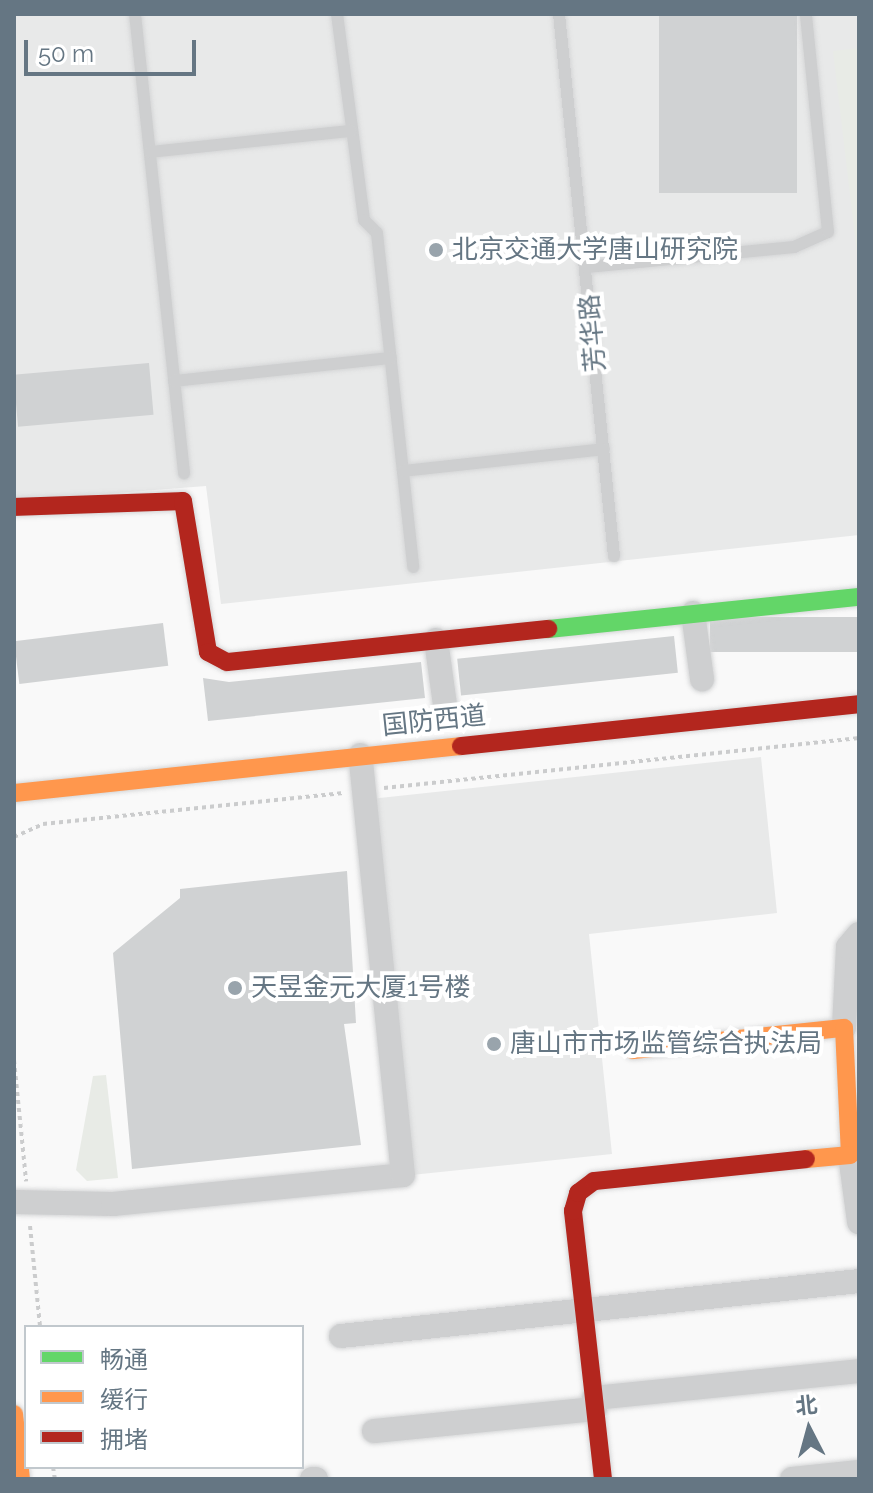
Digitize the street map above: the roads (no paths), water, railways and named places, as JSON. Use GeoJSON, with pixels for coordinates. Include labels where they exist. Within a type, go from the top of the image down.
{"type":"FeatureCollection","features":[{"type":"Feature","properties":{"kind":"street"},"geometry":{"type":"LineString","coordinates":[[14,507],[183,501],[208,652],[227,662],[859,597]]}},
{"type":"Feature","properties":{"kind":"street"},"geometry":{"type":"LineString","coordinates":[[693,613],[702,679]]}},
{"type":"Feature","properties":{"kind":"street"},"geometry":{"type":"LineString","coordinates":[[436,640],[445,705]]}},
{"type":"Feature","properties":{"kind":"street","name":"国防西道"},"geometry":{"type":"LineString","coordinates":[[14,793],[859,704]]}},
{"type":"Feature","properties":{"kind":"street"},"geometry":{"type":"LineString","coordinates":[[14,1202],[113,1204],[403,1175],[360,755]]}},
{"type":"Feature","properties":{"kind":"street"},"geometry":{"type":"LineString","coordinates":[[859,934],[848,947],[850,1155],[859,1222]]}},
{"type":"Feature","properties":{"kind":"street"},"geometry":{"type":"LineString","coordinates":[[633,1050],[848,1038]]}},
{"type":"Feature","properties":{"kind":"street"},"geometry":{"type":"LineString","coordinates":[[603,1479],[573,1211],[578,1193],[594,1181],[850,1155]]}},
{"type":"Feature","properties":{"kind":"street"},"geometry":{"type":"LineString","coordinates":[[341,1336],[859,1281]]}},
{"type":"Feature","properties":{"kind":"street"},"geometry":{"type":"LineString","coordinates":[[374,1431],[859,1371]]}},
{"type":"Feature","properties":{"kind":"street"},"geometry":{"type":"LineString","coordinates":[[14,1414],[21,1479]]}},
{"type":"Feature","properties":{"kind":"street"},"geometry":{"type":"LineString","coordinates":[[792,1479],[859,1472]]}},
{"type":"Feature","properties":{"kind":"lane"},"geometry":{"type":"LineString","coordinates":[[135,14],[184,473]]}},
{"type":"Feature","properties":{"kind":"lane"},"geometry":{"type":"LineString","coordinates":[[337,14],[364,220],[377,233],[413,567]]}},
{"type":"Feature","properties":{"kind":"lane","name":"芳华路"},"geometry":{"type":"LineString","coordinates":[[559,14],[614,556]]}},
{"type":"Feature","properties":{"kind":"lane"},"geometry":{"type":"LineString","coordinates":[[587,267],[794,247],[828,232],[806,14]]}},
{"type":"Feature","properties":{"kind":"lane"},"geometry":{"type":"LineString","coordinates":[[150,152],[351,131]]}},
{"type":"Feature","properties":{"kind":"lane"},"geometry":{"type":"LineString","coordinates":[[174,381],[391,358]]}},
{"type":"Feature","properties":{"kind":"lane"},"geometry":{"type":"LineString","coordinates":[[403,471],[604,449]]}},
{"type":"Feature","properties":{"kind":"place","name":"北京交通大学唐山研究院"},"geometry":{"type":"Point","coordinates":[436,250]}},
{"type":"Feature","properties":{"kind":"place","name":"天昱金元大厦1号楼"},"geometry":{"type":"Point","coordinates":[235,988]}},
{"type":"Feature","properties":{"kind":"place","name":"唐山市市场监管综合执法局"},"geometry":{"type":"Point","coordinates":[494,1044]}}]}
